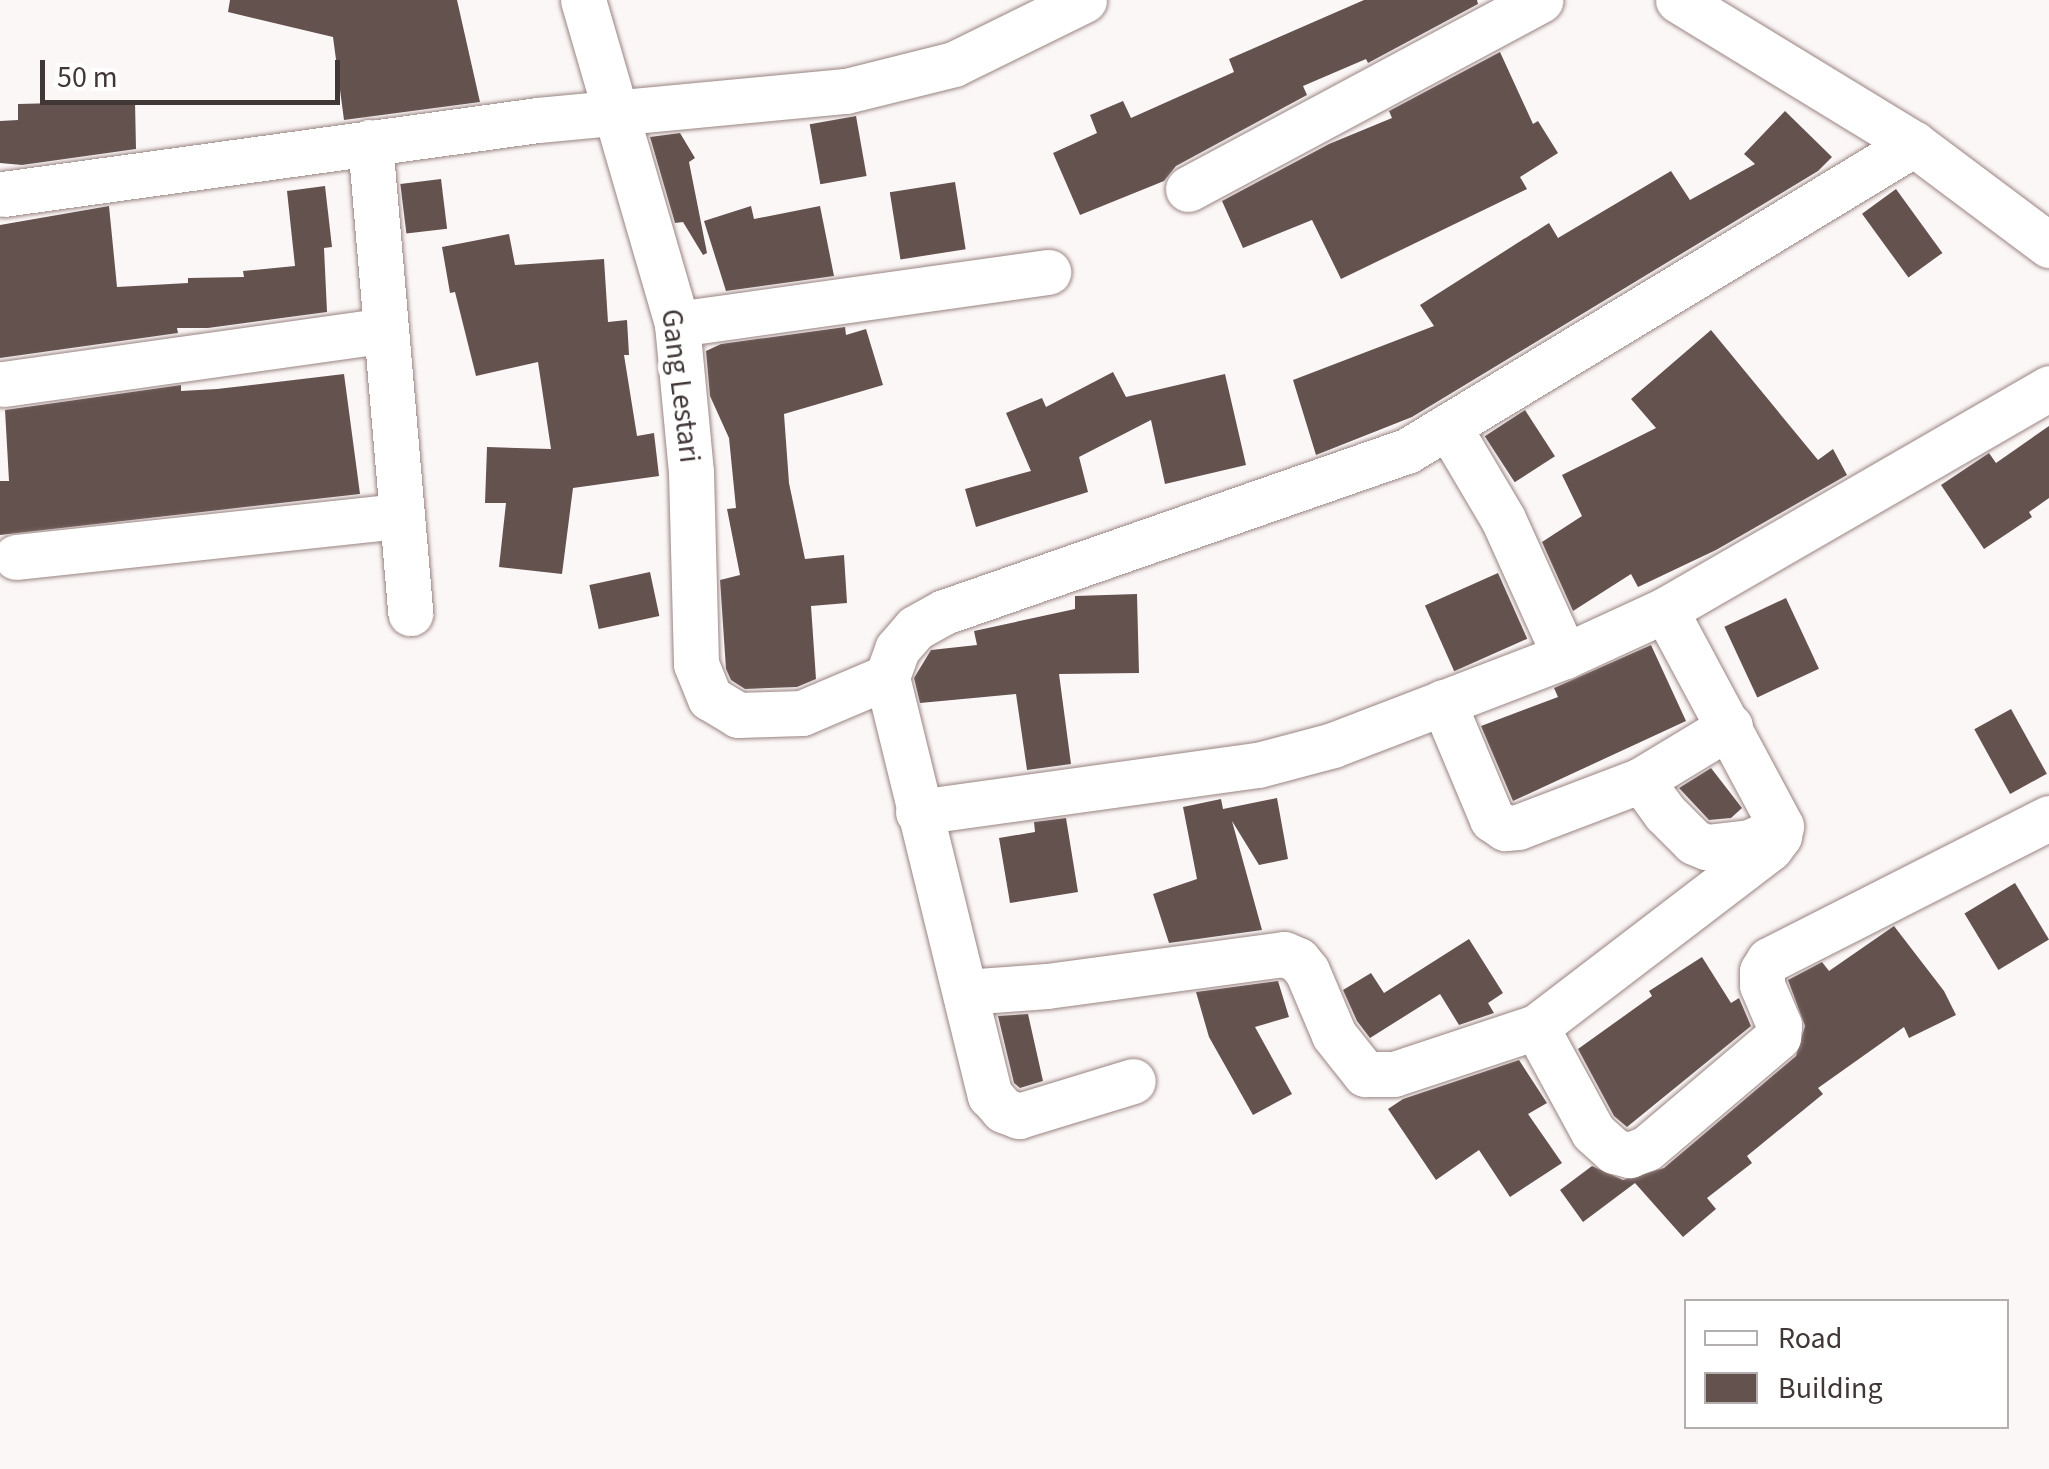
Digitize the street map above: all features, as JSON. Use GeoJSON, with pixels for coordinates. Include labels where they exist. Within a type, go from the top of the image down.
{"type":"FeatureCollection","features":[{"type":"Feature","properties":{"kind":"street","name":"Gang Lestari"},"geometry":{"type":"LineString","coordinates":[[583,0],[677,324],[691,472],[696,664],[710,698],[738,715],[802,713],[887,677]]}},
{"type":"Feature","properties":{"kind":"street"},"geometry":{"type":"LineString","coordinates":[[3,194],[614,112],[846,91],[954,64],[1084,0]]}},
{"type":"Feature","properties":{"kind":"street"},"geometry":{"type":"LineString","coordinates":[[1188,189],[1542,0]]}},
{"type":"Feature","properties":{"kind":"street"},"geometry":{"type":"LineString","coordinates":[[1678,0],[1914,144],[2049,245]]}},
{"type":"Feature","properties":{"kind":"street"},"geometry":{"type":"LineString","coordinates":[[370,142],[410,613]]}},
{"type":"Feature","properties":{"kind":"street"},"geometry":{"type":"LineString","coordinates":[[1133,1081],[1046,1111],[1009,1113],[990,1095],[887,677],[896,649],[944,612],[1407,451],[1914,144]]}},
{"type":"Feature","properties":{"kind":"street"},"geometry":{"type":"LineString","coordinates":[[677,324],[1048,272]]}},
{"type":"Feature","properties":{"kind":"street"},"geometry":{"type":"LineString","coordinates":[[4,384],[385,330]]}},
{"type":"Feature","properties":{"kind":"street"},"geometry":{"type":"LineString","coordinates":[[918,812],[1286,759],[1566,656],[1665,610],[2049,388]]}},
{"type":"Feature","properties":{"kind":"street"},"geometry":{"type":"LineString","coordinates":[[1448,426],[1503,519],[1566,656]]}},
{"type":"Feature","properties":{"kind":"street"},"geometry":{"type":"LineString","coordinates":[[16,557],[400,516]]}},
{"type":"Feature","properties":{"kind":"street"},"geometry":{"type":"LineString","coordinates":[[1665,610],[1781,826]]}},
{"type":"Feature","properties":{"kind":"street"},"geometry":{"type":"LineString","coordinates":[[1443,702],[1492,819],[1504,828],[1518,827],[1641,780],[1730,726]]}},
{"type":"Feature","properties":{"kind":"street"},"geometry":{"type":"LineString","coordinates":[[1641,780],[1694,842],[1706,847],[1767,838],[1781,826]]}},
{"type":"Feature","properties":{"kind":"street"},"geometry":{"type":"LineString","coordinates":[[1536,1027],[1593,1132],[1614,1151],[1629,1155],[1647,1148],[1778,1037],[1779,1025],[1762,986],[1762,971],[1769,960],[2049,818]]}},
{"type":"Feature","properties":{"kind":"street"},"geometry":{"type":"LineString","coordinates":[[964,992],[1048,986],[1284,954],[1298,960],[1307,971],[1334,1035],[1352,1063],[1365,1074],[1379,1077],[1536,1027],[1770,848],[1781,826]]}},
{"type":"Feature","properties":{"kind":"building"},"geometry":{"type":"Polygon","coordinates":[[[230,0],[457,0],[480,102],[344,120],[333,37],[228,12],[230,0]]]}},
{"type":"Feature","properties":{"kind":"building"},"geometry":{"type":"Polygon","coordinates":[[[1364,0],[1477,0],[1478,4],[1368,63],[1366,59],[1303,86],[1307,95],[1176,166],[1164,181],[1080,215],[1053,153],[1097,133],[1090,115],[1123,101],[1131,118],[1234,72],[1229,59],[1364,0]]]}},
{"type":"Feature","properties":{"kind":"building"},"geometry":{"type":"Polygon","coordinates":[[[1500,52],[1533,124],[1538,121],[1558,153],[1520,177],[1527,189],[1341,279],[1312,220],[1243,248],[1222,201],[1329,144],[1392,118],[1389,111],[1500,52]]]}},
{"type":"Feature","properties":{"kind":"building"},"geometry":{"type":"Polygon","coordinates":[[[135,101],[136,149],[22,165],[0,163],[0,121],[18,120],[18,104],[135,101]]]}},
{"type":"Feature","properties":{"kind":"building"},"geometry":{"type":"Polygon","coordinates":[[[1785,111],[1832,157],[1818,171],[1412,417],[1316,455],[1293,380],[1434,326],[1420,305],[1549,223],[1558,238],[1671,171],[1690,200],[1755,164],[1744,154],[1785,111]]]}},
{"type":"Feature","properties":{"kind":"building"},"geometry":{"type":"Polygon","coordinates":[[[856,116],[867,176],[820,184],[810,124],[856,116]]]}},
{"type":"Feature","properties":{"kind":"building"},"geometry":{"type":"Polygon","coordinates":[[[680,133],[695,158],[689,162],[707,253],[703,255],[683,222],[675,223],[650,137],[680,133]]]}},
{"type":"Feature","properties":{"kind":"building"},"geometry":{"type":"Polygon","coordinates":[[[441,179],[447,229],[406,234],[400,184],[441,179]]]}},
{"type":"Feature","properties":{"kind":"building"},"geometry":{"type":"Polygon","coordinates":[[[955,182],[966,249],[900,259],[890,192],[955,182]]]}},
{"type":"Feature","properties":{"kind":"building"},"geometry":{"type":"Polygon","coordinates":[[[325,186],[332,247],[324,248],[327,312],[208,328],[177,328],[178,333],[0,358],[0,225],[109,206],[117,287],[188,283],[188,278],[244,277],[243,271],[295,266],[287,191],[325,186]]]}},
{"type":"Feature","properties":{"kind":"building"},"geometry":{"type":"Polygon","coordinates":[[[1896,189],[1942,253],[1908,278],[1862,214],[1896,189]]]}},
{"type":"Feature","properties":{"kind":"building"},"geometry":{"type":"Polygon","coordinates":[[[751,206],[754,219],[820,206],[834,276],[726,291],[704,221],[751,206]]]}},
{"type":"Feature","properties":{"kind":"building"},"geometry":{"type":"Polygon","coordinates":[[[509,234],[515,265],[604,259],[608,322],[627,320],[629,355],[624,355],[637,436],[654,433],[659,476],[573,488],[562,574],[499,567],[506,503],[485,503],[487,447],[551,449],[538,362],[476,376],[455,292],[450,293],[442,247],[509,234]]]}},
{"type":"Feature","properties":{"kind":"building"},"geometry":{"type":"Polygon","coordinates":[[[845,327],[846,335],[866,329],[883,385],[784,414],[789,483],[805,559],[844,555],[847,603],[811,606],[816,679],[797,687],[745,689],[731,680],[726,669],[720,580],[740,575],[727,509],[736,508],[729,438],[710,396],[706,351],[721,344],[845,327]]]}},
{"type":"Feature","properties":{"kind":"building"},"geometry":{"type":"Polygon","coordinates":[[[1711,330],[1818,460],[1833,449],[1847,475],[1716,550],[1638,587],[1631,574],[1573,611],[1542,542],[1582,516],[1562,475],[1656,428],[1631,399],[1711,330]]]}},
{"type":"Feature","properties":{"kind":"building"},"geometry":{"type":"Polygon","coordinates":[[[1113,372],[1126,397],[1225,374],[1246,465],[1165,484],[1151,420],[1079,457],[1088,492],[976,527],[965,489],[1031,471],[1006,413],[1042,398],[1046,407],[1113,372]]]}},
{"type":"Feature","properties":{"kind":"building"},"geometry":{"type":"Polygon","coordinates":[[[344,374],[360,494],[0,535],[0,481],[9,481],[5,410],[181,385],[181,391],[217,389],[344,374]]]}},
{"type":"Feature","properties":{"kind":"building"},"geometry":{"type":"Polygon","coordinates":[[[1525,410],[1555,456],[1515,482],[1485,436],[1525,410]]]}},
{"type":"Feature","properties":{"kind":"building"},"geometry":{"type":"Polygon","coordinates":[[[2049,426],[2049,498],[2029,512],[2032,517],[1984,549],[1941,485],[1989,453],[1996,463],[2049,426]]]}},
{"type":"Feature","properties":{"kind":"building"},"geometry":{"type":"Polygon","coordinates":[[[650,572],[659,616],[599,629],[589,585],[650,572]]]}},
{"type":"Feature","properties":{"kind":"building"},"geometry":{"type":"Polygon","coordinates":[[[1498,573],[1527,639],[1454,671],[1425,606],[1498,573]]]}},
{"type":"Feature","properties":{"kind":"building"},"geometry":{"type":"Polygon","coordinates":[[[1137,594],[1139,673],[1059,674],[1071,764],[1027,770],[1016,694],[920,703],[914,678],[931,650],[977,645],[974,631],[1075,609],[1075,596],[1137,594]]]}},
{"type":"Feature","properties":{"kind":"building"},"geometry":{"type":"Polygon","coordinates":[[[1786,598],[1819,669],[1757,697],[1724,627],[1786,598]]]}},
{"type":"Feature","properties":{"kind":"building"},"geometry":{"type":"Polygon","coordinates":[[[1651,645],[1686,721],[1513,801],[1481,726],[1558,697],[1554,688],[1651,645]]]}},
{"type":"Feature","properties":{"kind":"building"},"geometry":{"type":"Polygon","coordinates":[[[2011,709],[2047,774],[2010,794],[1974,729],[2011,709]]]}},
{"type":"Feature","properties":{"kind":"building"},"geometry":{"type":"Polygon","coordinates":[[[1711,768],[1742,808],[1731,818],[1709,820],[1679,788],[1711,768]]]}},
{"type":"Feature","properties":{"kind":"building"},"geometry":{"type":"Polygon","coordinates":[[[1277,798],[1288,859],[1259,865],[1232,821],[1262,930],[1169,943],[1153,894],[1197,879],[1183,807],[1221,799],[1223,809],[1277,798]]]}},
{"type":"Feature","properties":{"kind":"building"},"geometry":{"type":"Polygon","coordinates":[[[1066,818],[1078,892],[1010,903],[999,838],[1035,832],[1034,822],[1066,818]]]}},
{"type":"Feature","properties":{"kind":"building"},"geometry":{"type":"Polygon","coordinates":[[[2015,883],[2049,940],[1998,970],[1964,913],[2015,883]]]}},
{"type":"Feature","properties":{"kind":"building"},"geometry":{"type":"Polygon","coordinates":[[[1894,926],[1944,991],[1956,1015],[1909,1038],[1904,1027],[1818,1088],[1823,1094],[1747,1156],[1752,1163],[1707,1198],[1716,1209],[1683,1237],[1635,1183],[1583,1222],[1560,1190],[1592,1166],[1623,1180],[1664,1168],[1796,1056],[1805,1026],[1788,980],[1822,962],[1829,971],[1894,926]]]}},
{"type":"Feature","properties":{"kind":"building"},"geometry":{"type":"Polygon","coordinates":[[[1469,939],[1503,993],[1488,1003],[1494,1013],[1459,1025],[1440,994],[1370,1038],[1343,990],[1371,973],[1384,993],[1469,939]]]}},
{"type":"Feature","properties":{"kind":"building"},"geometry":{"type":"Polygon","coordinates":[[[1702,957],[1731,1003],[1739,998],[1751,1026],[1627,1127],[1614,1116],[1578,1049],[1652,996],[1649,991],[1702,957]]]}},
{"type":"Feature","properties":{"kind":"building"},"geometry":{"type":"Polygon","coordinates":[[[1278,981],[1289,1017],[1255,1027],[1292,1094],[1253,1115],[1209,1037],[1196,992],[1278,981]]]}},
{"type":"Feature","properties":{"kind":"building"},"geometry":{"type":"Polygon","coordinates":[[[1028,1014],[1043,1081],[1020,1088],[1014,1083],[998,1016],[1028,1014]]]}},
{"type":"Feature","properties":{"kind":"building"},"geometry":{"type":"Polygon","coordinates":[[[1519,1060],[1547,1103],[1528,1114],[1562,1163],[1510,1197],[1479,1150],[1436,1180],[1388,1109],[1403,1099],[1519,1060]]]}}]}
